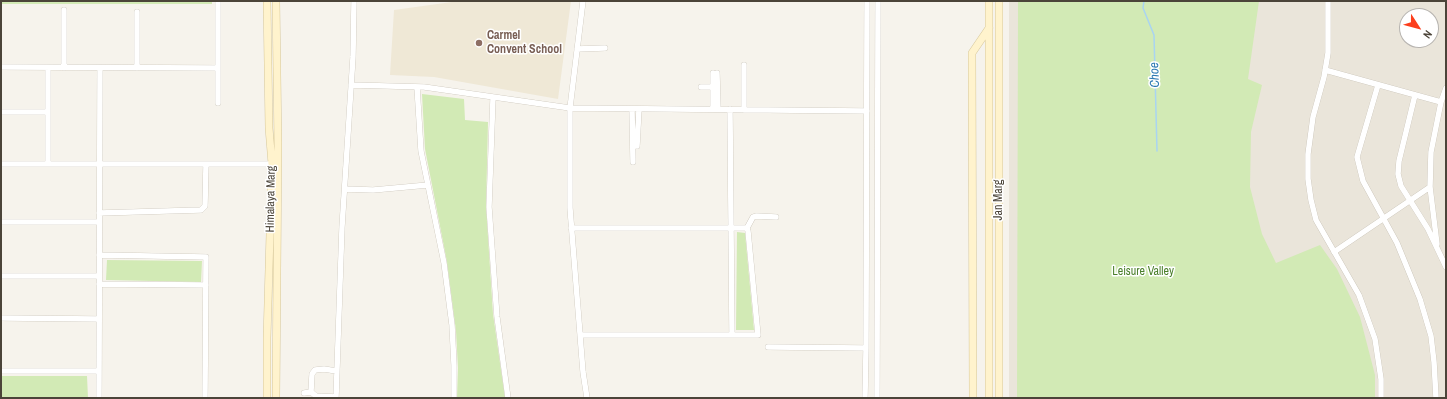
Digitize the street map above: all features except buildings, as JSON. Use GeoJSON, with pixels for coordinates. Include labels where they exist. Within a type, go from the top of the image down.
{"type":"FeatureCollection","features":[{"type":"Feature","properties":{"kind":"main road","name":"Himalaya Marg"},"geometry":{"type":"LineString","coordinates":[[267,1],[269,128],[275,164],[267,338],[267,398]]}},
{"type":"Feature","properties":{"kind":"main road","name":"Himalaya Marg"},"geometry":{"type":"LineString","coordinates":[[276,1],[276,398]]}},
{"type":"Feature","properties":{"kind":"main road","name":"Jan Marg"},"geometry":{"type":"LineString","coordinates":[[989,1],[989,398]]}},
{"type":"Feature","properties":{"kind":"main road","name":"Jan Marg"},"geometry":{"type":"LineString","coordinates":[[999,1],[999,398]]}},
{"type":"Feature","properties":{"kind":"main road"},"geometry":{"type":"LineString","coordinates":[[973,398],[972,53],[989,27]]}},
{"type":"Feature","properties":{"kind":"street"},"geometry":{"type":"LineString","coordinates":[[218,1],[218,103]]}},
{"type":"Feature","properties":{"kind":"street"},"geometry":{"type":"LineString","coordinates":[[304,393],[311,392],[316,396],[336,397],[344,189],[351,86],[354,1]]}},
{"type":"Feature","properties":{"kind":"street"},"geometry":{"type":"LineString","coordinates":[[583,1],[570,108],[570,208],[583,372],[587,398]]}},
{"type":"Feature","properties":{"kind":"street"},"geometry":{"type":"LineString","coordinates":[[865,398],[867,1]]}},
{"type":"Feature","properties":{"kind":"street"},"geometry":{"type":"LineString","coordinates":[[877,398],[878,1]]}},
{"type":"Feature","properties":{"kind":"street"},"geometry":{"type":"LineString","coordinates":[[1328,1],[1328,53],[1313,117],[1308,154],[1308,179],[1316,220],[1359,295],[1375,339],[1381,380],[1381,398]]}},
{"type":"Feature","properties":{"kind":"street"},"geometry":{"type":"LineString","coordinates":[[64,10],[64,68]]}},
{"type":"Feature","properties":{"kind":"street"},"geometry":{"type":"LineString","coordinates":[[137,12],[137,68]]}},
{"type":"Feature","properties":{"kind":"street"},"geometry":{"type":"LineString","coordinates":[[577,49],[605,48]]}},
{"type":"Feature","properties":{"kind":"street"},"geometry":{"type":"LineString","coordinates":[[744,65],[744,110]]}},
{"type":"Feature","properties":{"kind":"street"},"geometry":{"type":"LineString","coordinates":[[1,68],[218,68]]}},
{"type":"Feature","properties":{"kind":"street"},"geometry":{"type":"LineString","coordinates":[[48,68],[48,164]]}},
{"type":"Feature","properties":{"kind":"street"},"geometry":{"type":"LineString","coordinates":[[99,398],[100,68]]}},
{"type":"Feature","properties":{"kind":"street"},"geometry":{"type":"LineString","coordinates":[[1325,70],[1441,102]]}},
{"type":"Feature","properties":{"kind":"street"},"geometry":{"type":"LineString","coordinates":[[715,73],[716,109],[713,87],[715,73]]}},
{"type":"Feature","properties":{"kind":"street"},"geometry":{"type":"LineString","coordinates":[[1378,85],[1357,157],[1363,181],[1397,243],[1420,299],[1431,336],[1436,398]]}},
{"type":"Feature","properties":{"kind":"street"},"geometry":{"type":"LineString","coordinates":[[351,86],[417,87],[570,108],[867,110]]}},
{"type":"Feature","properties":{"kind":"street"},"geometry":{"type":"LineString","coordinates":[[417,87],[421,151],[444,262],[452,325],[454,398]]}},
{"type":"Feature","properties":{"kind":"street"},"geometry":{"type":"LineString","coordinates":[[701,87],[713,87]]}},
{"type":"Feature","properties":{"kind":"street"},"geometry":{"type":"LineString","coordinates":[[1438,249],[1430,187],[1431,152],[1441,102],[1446,88]]}},
{"type":"Feature","properties":{"kind":"street"},"geometry":{"type":"LineString","coordinates":[[1415,95],[1399,161],[1398,174],[1401,186],[1428,229],[1446,268]]}},
{"type":"Feature","properties":{"kind":"street"},"geometry":{"type":"LineString","coordinates":[[493,98],[489,208],[497,317],[508,398]]}},
{"type":"Feature","properties":{"kind":"street"},"geometry":{"type":"LineString","coordinates":[[632,109],[633,162]]}},
{"type":"Feature","properties":{"kind":"street"},"geometry":{"type":"LineString","coordinates":[[637,146],[639,109]]}},
{"type":"Feature","properties":{"kind":"street"},"geometry":{"type":"LineString","coordinates":[[730,110],[732,335]]}},
{"type":"Feature","properties":{"kind":"street"},"geometry":{"type":"LineString","coordinates":[[1,112],[48,112]]}},
{"type":"Feature","properties":{"kind":"street"},"geometry":{"type":"LineString","coordinates":[[1,164],[275,164]]}},
{"type":"Feature","properties":{"kind":"street"},"geometry":{"type":"LineString","coordinates":[[99,213],[201,210],[205,206],[206,164]]}},
{"type":"Feature","properties":{"kind":"street"},"geometry":{"type":"LineString","coordinates":[[344,189],[373,190],[428,185]]}},
{"type":"Feature","properties":{"kind":"street"},"geometry":{"type":"LineString","coordinates":[[1334,252],[1430,187]]}},
{"type":"Feature","properties":{"kind":"street"},"geometry":{"type":"LineString","coordinates":[[580,335],[758,335],[747,228],[752,218],[756,216],[776,217]]}},
{"type":"Feature","properties":{"kind":"street"},"geometry":{"type":"LineString","coordinates":[[1,222],[99,222]]}},
{"type":"Feature","properties":{"kind":"street"},"geometry":{"type":"LineString","coordinates":[[571,228],[747,228]]}},
{"type":"Feature","properties":{"kind":"street"},"geometry":{"type":"LineString","coordinates":[[99,255],[206,257],[205,398]]}},
{"type":"Feature","properties":{"kind":"street"},"geometry":{"type":"LineString","coordinates":[[1,276],[99,276]]}},
{"type":"Feature","properties":{"kind":"street"},"geometry":{"type":"LineString","coordinates":[[99,284],[206,285]]}},
{"type":"Feature","properties":{"kind":"street"},"geometry":{"type":"LineString","coordinates":[[1,318],[99,319]]}},
{"type":"Feature","properties":{"kind":"street"},"geometry":{"type":"LineString","coordinates":[[768,347],[866,348]]}},
{"type":"Feature","properties":{"kind":"street"},"geometry":{"type":"LineString","coordinates":[[311,392],[312,374],[315,370],[324,369],[336,371]]}},
{"type":"Feature","properties":{"kind":"street"},"geometry":{"type":"LineString","coordinates":[[1,371],[99,371]]}},
{"type":"Feature","properties":{"kind":"shaded area","name":"Carmel Convent School"},"geometry":{"type":"Polygon","coordinates":[[[459,1],[571,1],[558,99],[434,77],[390,75],[394,10],[459,1]]]}},
{"type":"Feature","properties":{"kind":"shaded area","name":"Leisure Valley"},"geometry":{"type":"Polygon","coordinates":[[[1009,1],[1446,1],[1446,398],[1009,398],[1009,1]]]}},
{"type":"Feature","properties":{"kind":"green space"},"geometry":{"type":"Polygon","coordinates":[[[1,1],[212,1],[212,4],[1,4],[1,1]]]}},
{"type":"Feature","properties":{"kind":"green space","name":"Leisure Valley"},"geometry":{"type":"Polygon","coordinates":[[[1018,1],[1259,1],[1248,79],[1262,85],[1251,132],[1250,187],[1262,234],[1276,263],[1320,245],[1337,269],[1360,317],[1375,375],[1375,398],[1017,398],[1018,1]]]}},
{"type":"Feature","properties":{"kind":"green space"},"geometry":{"type":"Polygon","coordinates":[[[422,94],[464,99],[465,120],[488,122],[486,206],[493,314],[505,398],[457,398],[458,368],[456,331],[447,262],[425,149],[422,94]]]}},
{"type":"Feature","properties":{"kind":"green space"},"geometry":{"type":"Polygon","coordinates":[[[737,232],[745,233],[754,330],[736,330],[737,232]]]}},
{"type":"Feature","properties":{"kind":"green space"},"geometry":{"type":"Polygon","coordinates":[[[107,260],[202,261],[201,282],[106,280],[107,260]]]}},
{"type":"Feature","properties":{"kind":"green space"},"geometry":{"type":"Polygon","coordinates":[[[1,376],[87,376],[88,398],[1,398],[1,376]]]}},
{"type":"Feature","properties":{"kind":"waterway","name":"Choe"},"geometry":{"type":"LineString","coordinates":[[1144,1],[1143,8],[1154,35],[1157,151]]}},
{"type":"Feature","properties":{"kind":"place","name":"Carmel Convent School"},"geometry":{"type":"Point","coordinates":[479,43]}}]}
